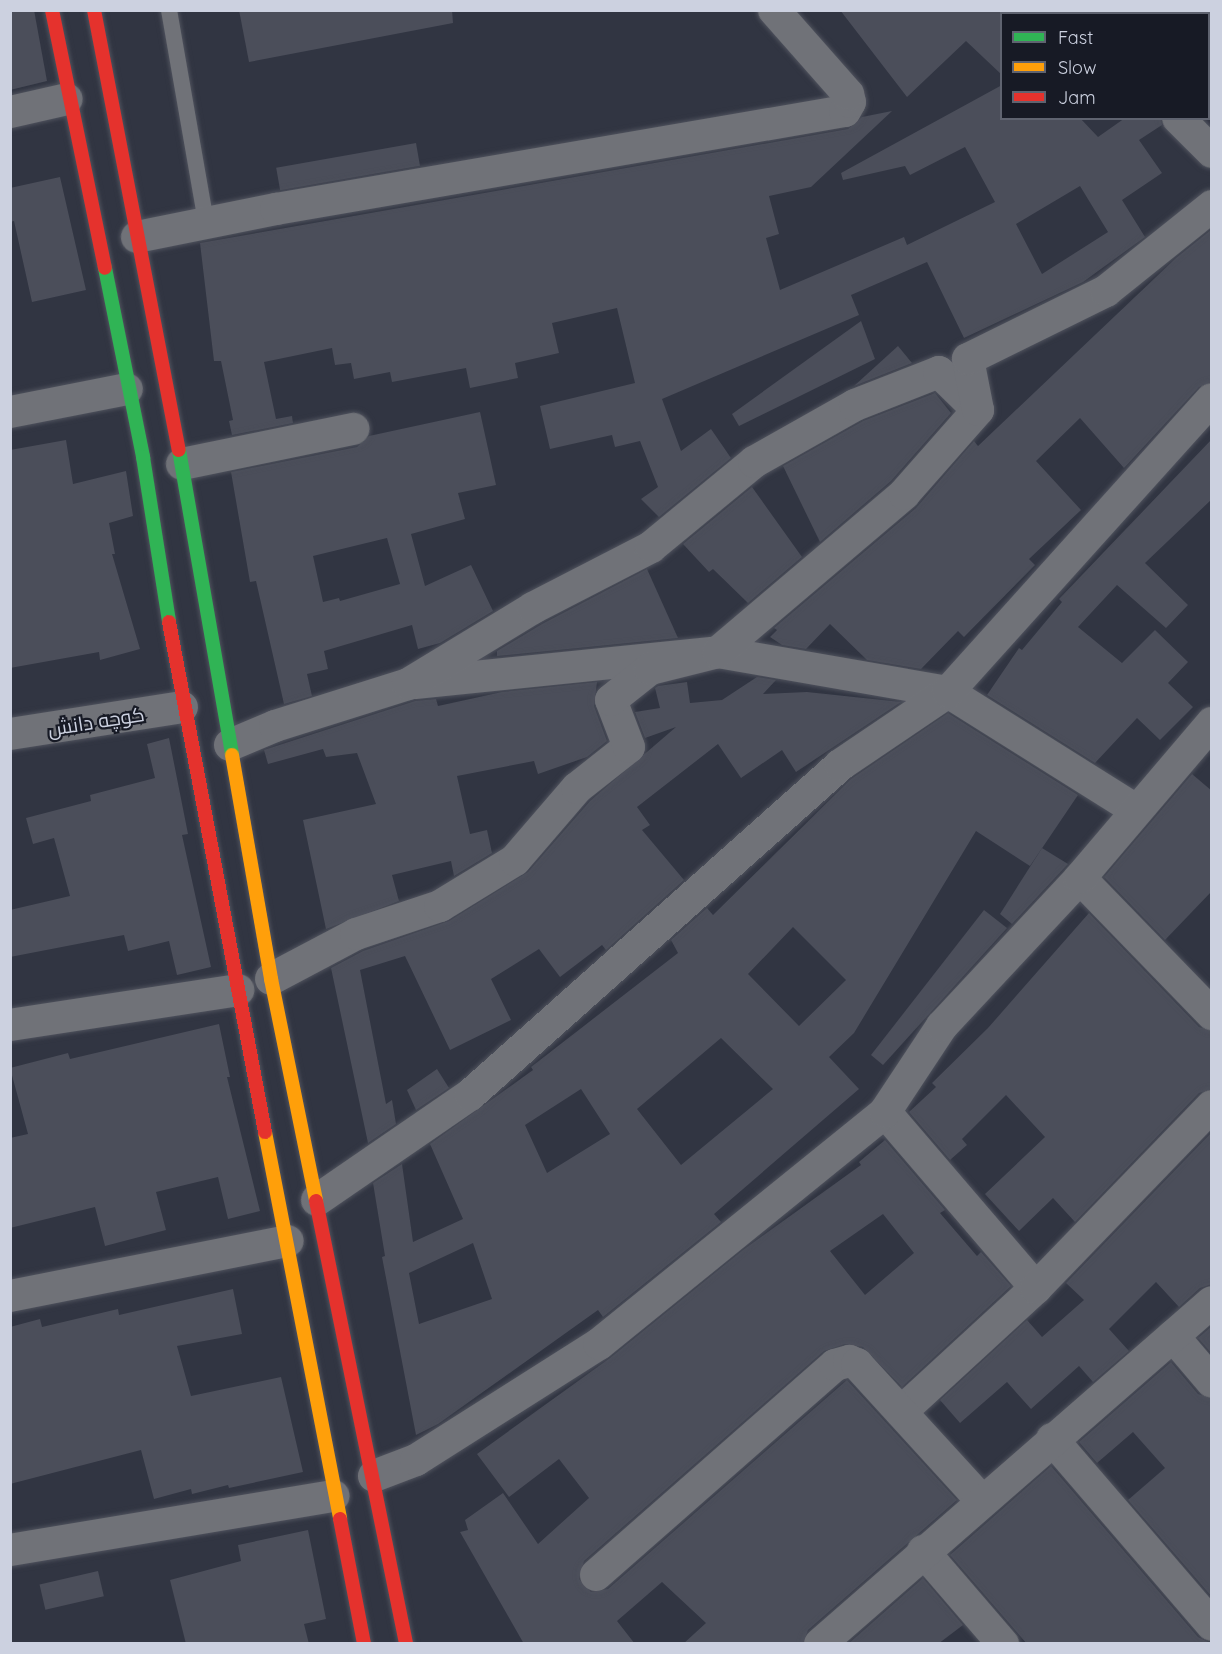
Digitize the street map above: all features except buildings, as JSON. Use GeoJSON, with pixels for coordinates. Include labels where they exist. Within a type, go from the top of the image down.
{"type":"FeatureCollection","features":[{"type":"Feature","properties":{"kind":"main road"},"geometry":{"type":"LineString","coordinates":[[52,10],[68,99],[142,457],[182,707],[288,1241],[334,1496],[364,1644]]}},
{"type":"Feature","properties":{"kind":"main road"},"geometry":{"type":"LineString","coordinates":[[94,10],[182,464],[271,979],[374,1476],[406,1644]]}},
{"type":"Feature","properties":{"kind":"street"},"geometry":{"type":"LineString","coordinates":[[137,237],[206,222],[845,111],[850,102],[848,94],[774,10]]}},
{"type":"Feature","properties":{"kind":"street"},"geometry":{"type":"LineString","coordinates":[[10,112],[68,99]]}},
{"type":"Feature","properties":{"kind":"street"},"geometry":{"type":"LineString","coordinates":[[1180,120],[1212,152]]}},
{"type":"Feature","properties":{"kind":"street"},"geometry":{"type":"LineString","coordinates":[[978,410],[968,359],[1106,291],[1212,206]]}},
{"type":"Feature","properties":{"kind":"street"},"geometry":{"type":"LineString","coordinates":[[408,684],[533,608],[651,547],[754,462],[855,405],[939,372],[978,410]]}},
{"type":"Feature","properties":{"kind":"street"},"geometry":{"type":"LineString","coordinates":[[10,411],[127,389]]}},
{"type":"Feature","properties":{"kind":"street"},"geometry":{"type":"LineString","coordinates":[[317,1200],[470,1095],[840,765],[948,692],[1212,399]]}},
{"type":"Feature","properties":{"kind":"street"},"geometry":{"type":"LineString","coordinates":[[271,979],[356,934],[440,906],[515,860],[577,788],[628,747],[611,700],[650,669],[718,652],[904,494],[978,410]]}},
{"type":"Feature","properties":{"kind":"street"},"geometry":{"type":"LineString","coordinates":[[182,464],[353,429]]}},
{"type":"Feature","properties":{"kind":"street"},"geometry":{"type":"LineString","coordinates":[[230,745],[275,726],[408,684],[718,652],[948,692],[1136,810]]}},
{"type":"Feature","properties":{"kind":"street","name":"کوچه دانش"},"geometry":{"type":"LineString","coordinates":[[10,735],[182,707]]}},
{"type":"Feature","properties":{"kind":"street"},"geometry":{"type":"LineString","coordinates":[[374,1476],[416,1460],[599,1344],[885,1112],[942,1026],[1080,878],[1212,723]]}},
{"type":"Feature","properties":{"kind":"street"},"geometry":{"type":"LineString","coordinates":[[1080,878],[1209,1006]]}},
{"type":"Feature","properties":{"kind":"street"},"geometry":{"type":"LineString","coordinates":[[10,1025],[238,990]]}},
{"type":"Feature","properties":{"kind":"street"},"geometry":{"type":"LineString","coordinates":[[901,1412],[1036,1288],[1212,1106]]}},
{"type":"Feature","properties":{"kind":"street"},"geometry":{"type":"LineString","coordinates":[[885,1112],[1036,1288]]}},
{"type":"Feature","properties":{"kind":"street"},"geometry":{"type":"LineString","coordinates":[[10,1296],[288,1241]]}},
{"type":"Feature","properties":{"kind":"street"},"geometry":{"type":"LineString","coordinates":[[820,1644],[981,1500],[1212,1302]]}},
{"type":"Feature","properties":{"kind":"street"},"geometry":{"type":"LineString","coordinates":[[1173,1336],[1212,1382]]}},
{"type":"Feature","properties":{"kind":"street"},"geometry":{"type":"LineString","coordinates":[[596,1575],[835,1365],[849,1361],[857,1364],[981,1500]]}},
{"type":"Feature","properties":{"kind":"street"},"geometry":{"type":"LineString","coordinates":[[1052,1439],[1212,1625]]}},
{"type":"Feature","properties":{"kind":"street"},"geometry":{"type":"LineString","coordinates":[[10,1550],[334,1496]]}},
{"type":"Feature","properties":{"kind":"street"},"geometry":{"type":"LineString","coordinates":[[923,1551],[1003,1644]]}},
{"type":"Feature","properties":{"kind":"lane"},"geometry":{"type":"LineString","coordinates":[[169,10],[206,222]]}},
{"type":"Feature","properties":{"kind":"traffic: fast"},"geometry":{"type":"LineString","coordinates":[[105,268],[143,457],[169,622]]}},
{"type":"Feature","properties":{"kind":"traffic: fast"},"geometry":{"type":"LineString","coordinates":[[179,450],[232,755]]}},
{"type":"Feature","properties":{"kind":"traffic: slow"},"geometry":{"type":"LineString","coordinates":[[232,755],[271,979],[316,1201]]}},
{"type":"Feature","properties":{"kind":"traffic: slow"},"geometry":{"type":"LineString","coordinates":[[265,1132],[340,1519]]}},
{"type":"Feature","properties":{"kind":"traffic: jam"},"geometry":{"type":"LineString","coordinates":[[52,10],[105,268]]}},
{"type":"Feature","properties":{"kind":"traffic: jam"},"geometry":{"type":"LineString","coordinates":[[94,10],[179,450]]}},
{"type":"Feature","properties":{"kind":"traffic: jam"},"geometry":{"type":"LineString","coordinates":[[169,622],[265,1132]]}},
{"type":"Feature","properties":{"kind":"traffic: jam"},"geometry":{"type":"LineString","coordinates":[[316,1201],[406,1644]]}},
{"type":"Feature","properties":{"kind":"traffic: jam"},"geometry":{"type":"LineString","coordinates":[[340,1519],[364,1644]]}}]}
